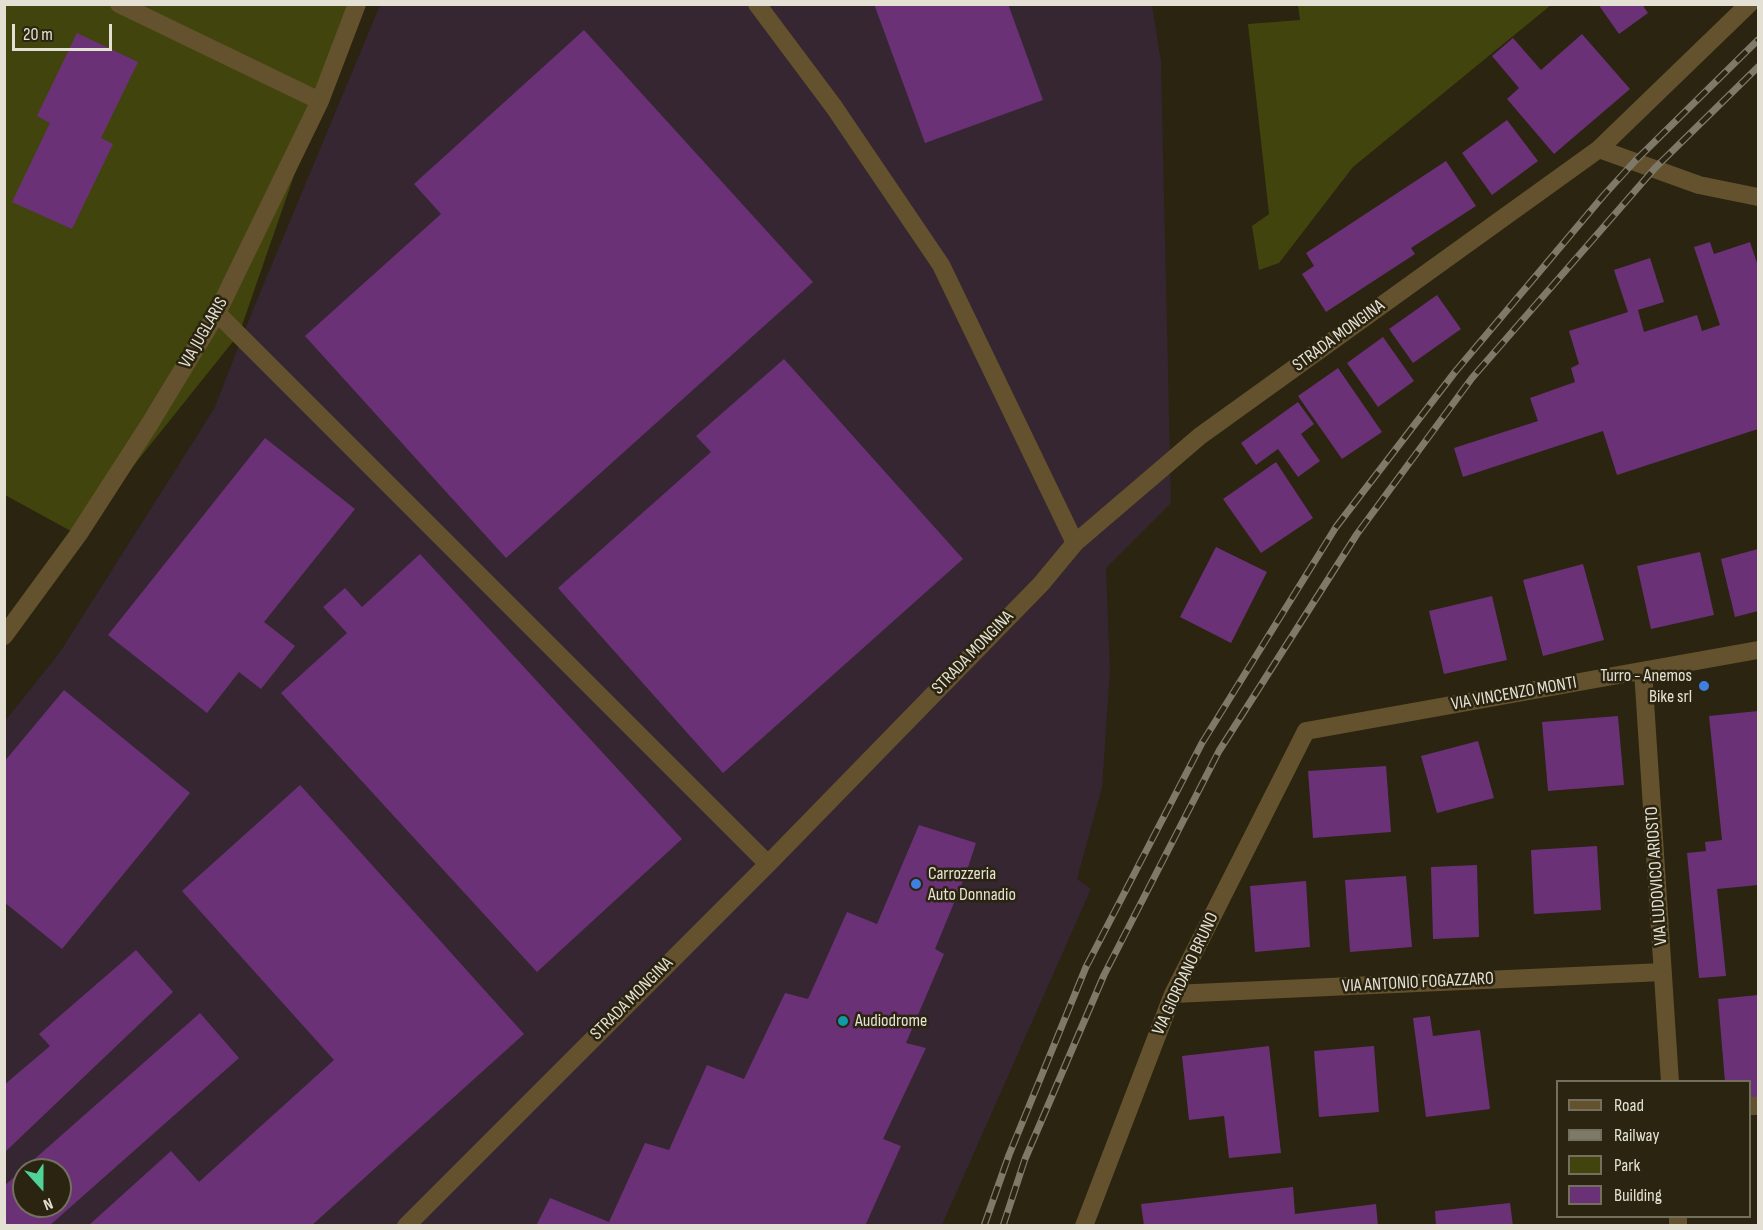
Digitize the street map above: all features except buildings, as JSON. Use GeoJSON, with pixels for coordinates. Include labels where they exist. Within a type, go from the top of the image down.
{"type":"FeatureCollection","features":[{"type":"Feature","properties":{"kind":"street"},"geometry":{"type":"LineString","coordinates":[[119,4],[320,101]]}},
{"type":"Feature","properties":{"kind":"street","name":"VIA JUGLARIS"},"geometry":{"type":"LineString","coordinates":[[4,636],[78,535],[150,425],[217,313],[320,101],[357,4]]}},
{"type":"Feature","properties":{"kind":"street"},"geometry":{"type":"LineString","coordinates":[[757,4],[834,107],[940,265],[1075,543]]}},
{"type":"Feature","properties":{"kind":"street","name":"STRADA MONGINA"},"geometry":{"type":"LineString","coordinates":[[406,1226],[768,864],[1041,584],[1075,543],[1200,436],[1599,149],[1749,4]]}},
{"type":"Feature","properties":{"kind":"street"},"geometry":{"type":"LineString","coordinates":[[1599,149],[1699,185],[1758,197]]}},
{"type":"Feature","properties":{"kind":"street"},"geometry":{"type":"LineString","coordinates":[[217,313],[768,864]]}},
{"type":"Feature","properties":{"kind":"street","name":"VIA VINCENZO MONTI"},"geometry":{"type":"LineString","coordinates":[[1306,731],[1758,650]]}},
{"type":"Feature","properties":{"kind":"street","name":"VIA LUDOVICO ARIOSTO"},"geometry":{"type":"LineString","coordinates":[[1643,670],[1670,1080]]}},
{"type":"Feature","properties":{"kind":"street","name":"VIA GIORDANO BRUNO"},"geometry":{"type":"LineString","coordinates":[[1084,1226],[1173,994],[1306,731]]}},
{"type":"Feature","properties":{"kind":"street","name":"VIA ANTONIO FOGAZZARO"},"geometry":{"type":"LineString","coordinates":[[1173,994],[1663,972]]}},
{"type":"Feature","properties":{"kind":"shaded area"},"geometry":{"type":"Polygon","coordinates":[[[380,5],[1152,5],[1161,61],[1171,503],[1106,568],[1110,671],[1102,788],[1077,879],[1091,889],[942,1225],[5,1225],[4,722],[60,652],[214,409],[380,5]]]}},
{"type":"Feature","properties":{"kind":"green space"},"geometry":{"type":"Polygon","coordinates":[[[4,5],[357,5],[320,101],[239,334],[78,535],[5,495],[4,5]]]}},
{"type":"Feature","properties":{"kind":"green space"},"geometry":{"type":"Polygon","coordinates":[[[1298,5],[1551,5],[1353,167],[1279,263],[1259,270],[1252,226],[1269,214],[1248,24],[1300,20],[1298,5]]]}},
{"type":"Feature","properties":{"kind":"railway"},"geometry":{"type":"LineString","coordinates":[[984,1226],[1009,1155],[1086,967],[1202,743],[1336,527],[1455,372],[1604,195],[1635,161],[1758,40]]}},
{"type":"Feature","properties":{"kind":"railway"},"geometry":{"type":"LineString","coordinates":[[1003,1226],[1025,1159],[1104,975],[1219,751],[1357,534],[1472,378],[1655,168],[1758,67]]}},
{"type":"Feature","properties":{"kind":"place","name":"Turro - Anemos Bike srl"},"geometry":{"type":"Point","coordinates":[1704,686]}},
{"type":"Feature","properties":{"kind":"place","name":"Carrozzeria Auto Donnadio"},"geometry":{"type":"Point","coordinates":[916,884]}},
{"type":"Feature","properties":{"kind":"place","name":"Audiodrome"},"geometry":{"type":"Point","coordinates":[843,1021]}}]}
